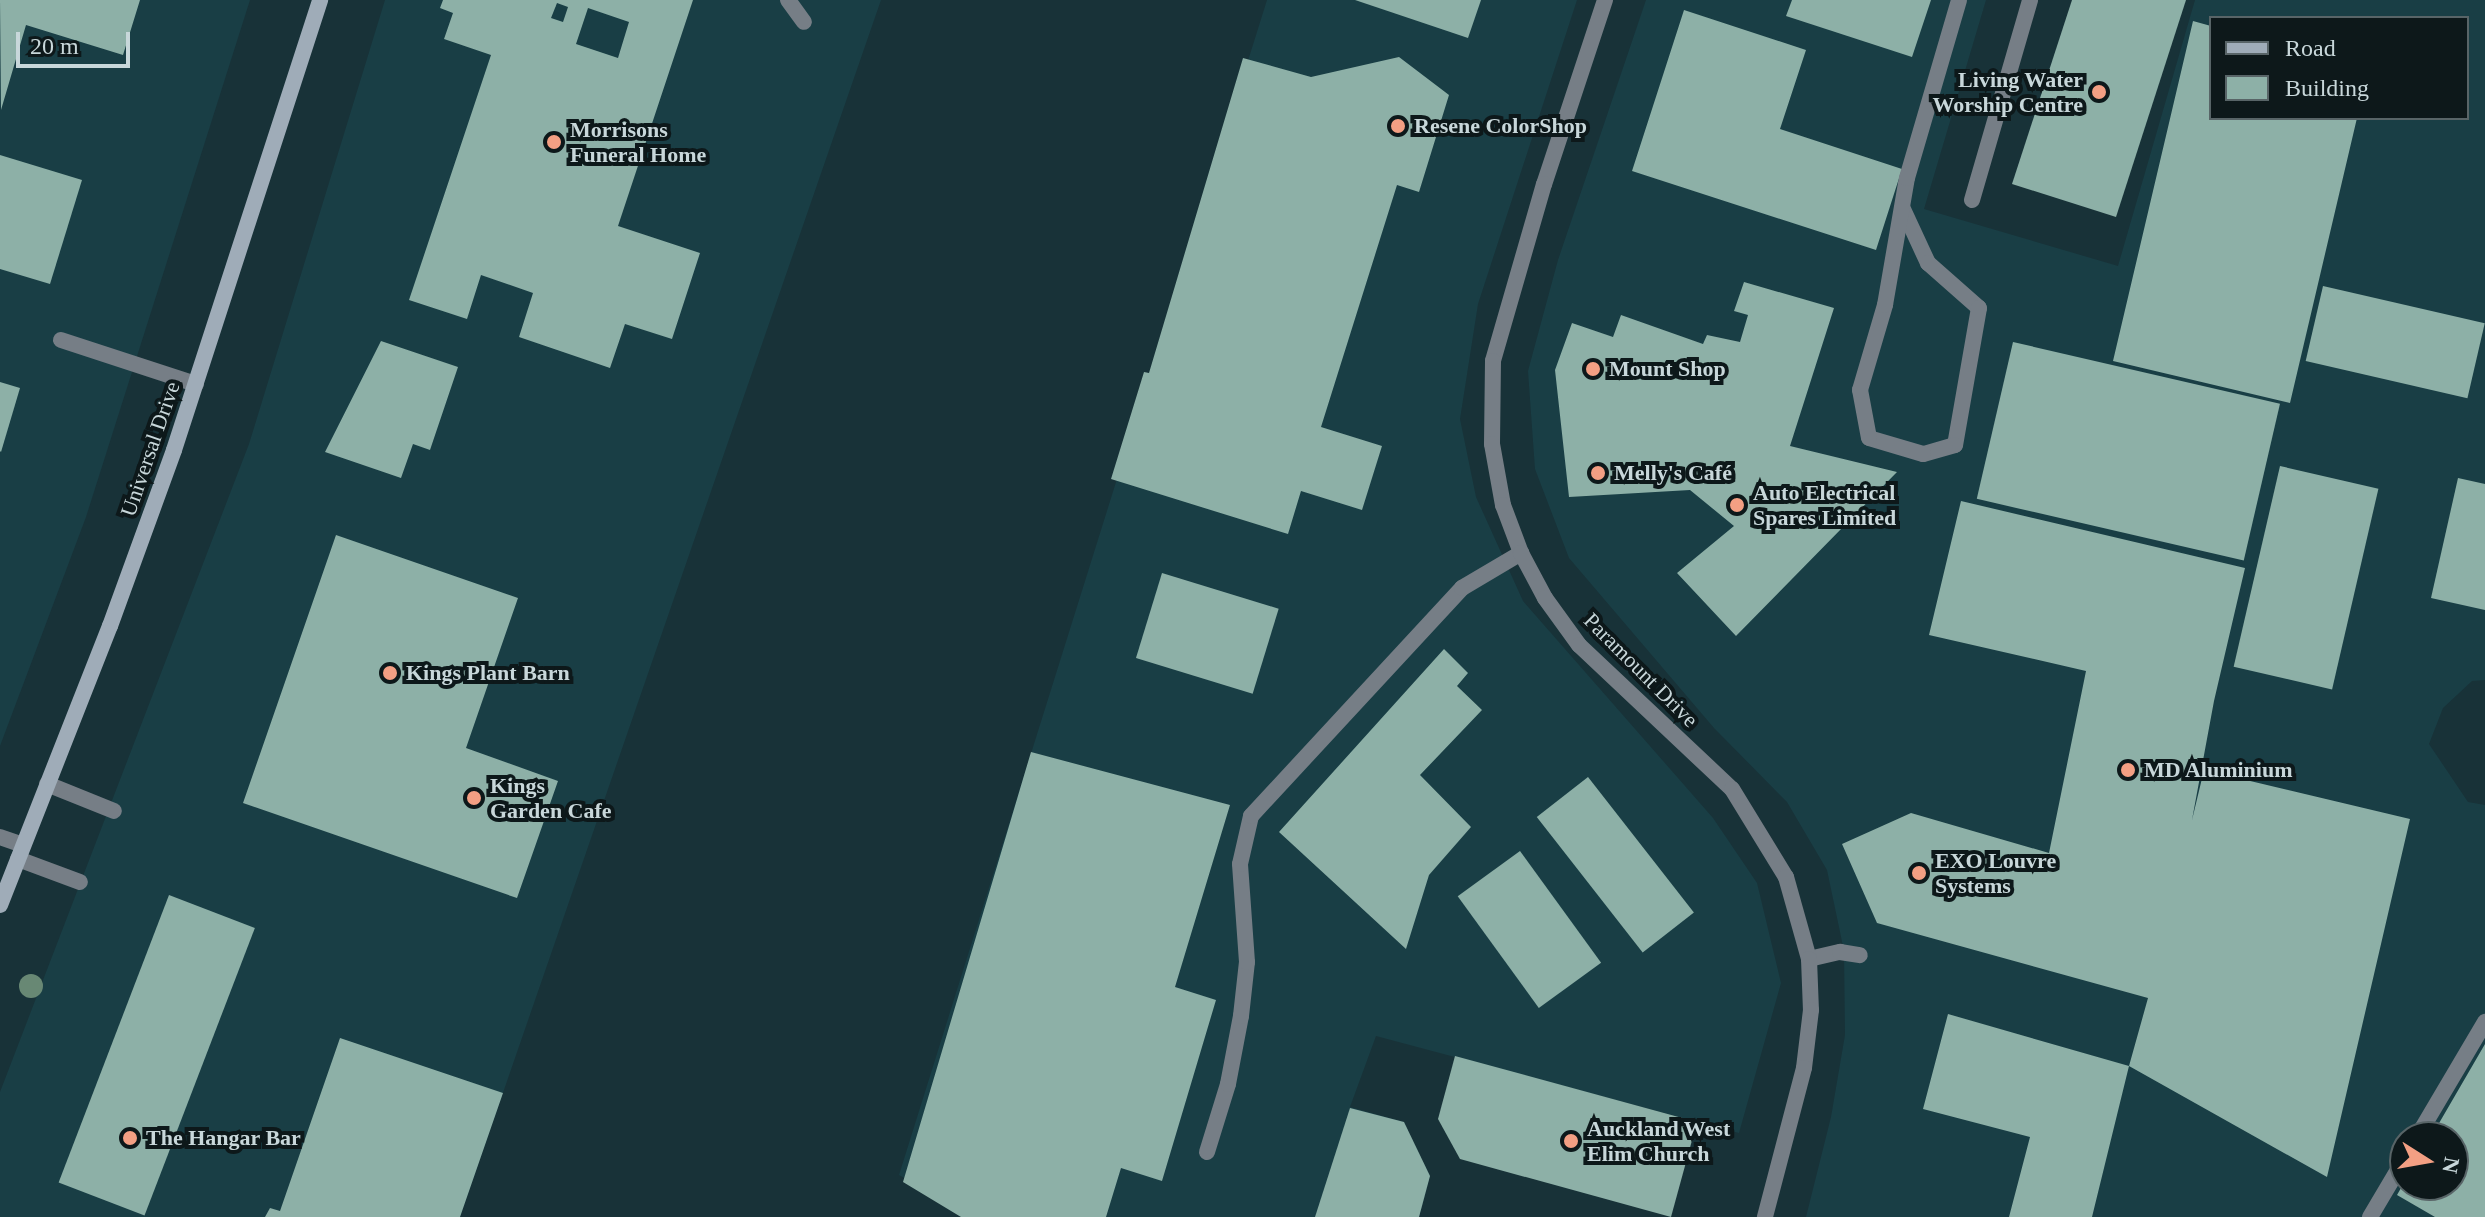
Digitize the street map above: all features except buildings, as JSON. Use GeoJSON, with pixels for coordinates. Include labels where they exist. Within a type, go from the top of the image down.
{"type":"FeatureCollection","features":[{"type":"Feature","properties":{"kind":"main road","name":"Universal Drive"},"geometry":{"type":"LineString","coordinates":[[0,905],[110,626],[196,384],[320,0]]}},
{"type":"Feature","properties":{"kind":"street"},"geometry":{"type":"LineString","coordinates":[[788,0],[804,22]]}},
{"type":"Feature","properties":{"kind":"street","name":"Paramount Drive"},"geometry":{"type":"LineString","coordinates":[[1605,0],[1544,184],[1493,361],[1492,444],[1503,505],[1521,553],[1545,598],[1579,645],[1732,789],[1786,877],[1809,959],[1811,1010],[1804,1068],[1765,1217]]}},
{"type":"Feature","properties":{"kind":"street"},"geometry":{"type":"LineString","coordinates":[[1903,209],[1928,263],[1979,308],[1955,445],[1923,454],[1869,438],[1860,390],[1885,305],[1907,178],[1959,0]]}},
{"type":"Feature","properties":{"kind":"street"},"geometry":{"type":"LineString","coordinates":[[1972,200],[2030,0]]}},
{"type":"Feature","properties":{"kind":"street"},"geometry":{"type":"LineString","coordinates":[[61,340],[196,384]]}},
{"type":"Feature","properties":{"kind":"street"},"geometry":{"type":"LineString","coordinates":[[1207,1152],[1228,1084],[1241,1016],[1247,962],[1240,864],[1251,816],[1462,588],[1521,553]]}},
{"type":"Feature","properties":{"kind":"street"},"geometry":{"type":"LineString","coordinates":[[47,784],[114,811]]}},
{"type":"Feature","properties":{"kind":"street"},"geometry":{"type":"LineString","coordinates":[[0,837],[21,852],[80,882]]}},
{"type":"Feature","properties":{"kind":"street"},"geometry":{"type":"LineString","coordinates":[[1809,959],[1840,952],[1860,955]]}},
{"type":"Feature","properties":{"kind":"street"},"geometry":{"type":"LineString","coordinates":[[2426,1121],[2485,1022]]}},
{"type":"Feature","properties":{"kind":"street"},"geometry":{"type":"LineString","coordinates":[[2370,1217],[2389,1185]]}},
{"type":"Feature","properties":{"kind":"shaded area"},"geometry":{"type":"Polygon","coordinates":[[[0,0],[250,0],[86,517],[0,746],[0,0]]]}},
{"type":"Feature","properties":{"kind":"shaded area"},"geometry":{"type":"Polygon","coordinates":[[[385,0],[881,0],[460,1217],[0,1217],[0,1092],[249,444],[385,0]]]}},
{"type":"Feature","properties":{"kind":"shaded area"},"geometry":{"type":"Polygon","coordinates":[[[1267,0],[1577,0],[1478,304],[1460,419],[1476,497],[1523,601],[1713,818],[1757,883],[1781,983],[1739,1133],[1376,1036],[1350,1107],[1404,1122],[1430,1176],[1419,1217],[975,1217],[899,1175],[1267,0]]]}},
{"type":"Feature","properties":{"kind":"shaded area"},"geometry":{"type":"Polygon","coordinates":[[[1646,0],[1986,0],[1924,209],[2118,266],[2195,0],[2485,0],[2485,680],[2472,681],[2443,708],[2429,744],[2468,802],[2485,805],[2485,1217],[1806,1217],[1831,1117],[1845,1035],[1844,951],[1827,870],[1787,802],[1714,728],[1569,558],[1535,469],[1528,371],[1558,260],[1646,0]]]}},
{"type":"Feature","properties":{"kind":"place","name":"Living Water Worship Centre"},"geometry":{"type":"Point","coordinates":[2099,92]}},
{"type":"Feature","properties":{"kind":"place","name":"Resene ColorShop"},"geometry":{"type":"Point","coordinates":[1398,126]}},
{"type":"Feature","properties":{"kind":"place","name":"Morrisons Funeral Home"},"geometry":{"type":"Point","coordinates":[554,142]}},
{"type":"Feature","properties":{"kind":"place","name":"Mount Shop"},"geometry":{"type":"Point","coordinates":[1593,369]}},
{"type":"Feature","properties":{"kind":"place","name":"Melly's Café"},"geometry":{"type":"Point","coordinates":[1598,473]}},
{"type":"Feature","properties":{"kind":"place","name":"Auto Electrical Spares Limited"},"geometry":{"type":"Point","coordinates":[1737,505]}},
{"type":"Feature","properties":{"kind":"place","name":"Kings Plant Barn"},"geometry":{"type":"Point","coordinates":[390,673]}},
{"type":"Feature","properties":{"kind":"place","name":"MD Aluminium"},"geometry":{"type":"Point","coordinates":[2128,770]}},
{"type":"Feature","properties":{"kind":"place","name":"Kings Garden Cafe"},"geometry":{"type":"Point","coordinates":[474,798]}},
{"type":"Feature","properties":{"kind":"place","name":"EXO Louvre Systems"},"geometry":{"type":"Point","coordinates":[1919,873]}},
{"type":"Feature","properties":{"kind":"place","name":"The Hangar Bar"},"geometry":{"type":"Point","coordinates":[130,1138]}},
{"type":"Feature","properties":{"kind":"place","name":"Auckland West Elim Church"},"geometry":{"type":"Point","coordinates":[1571,1141]}}]}
